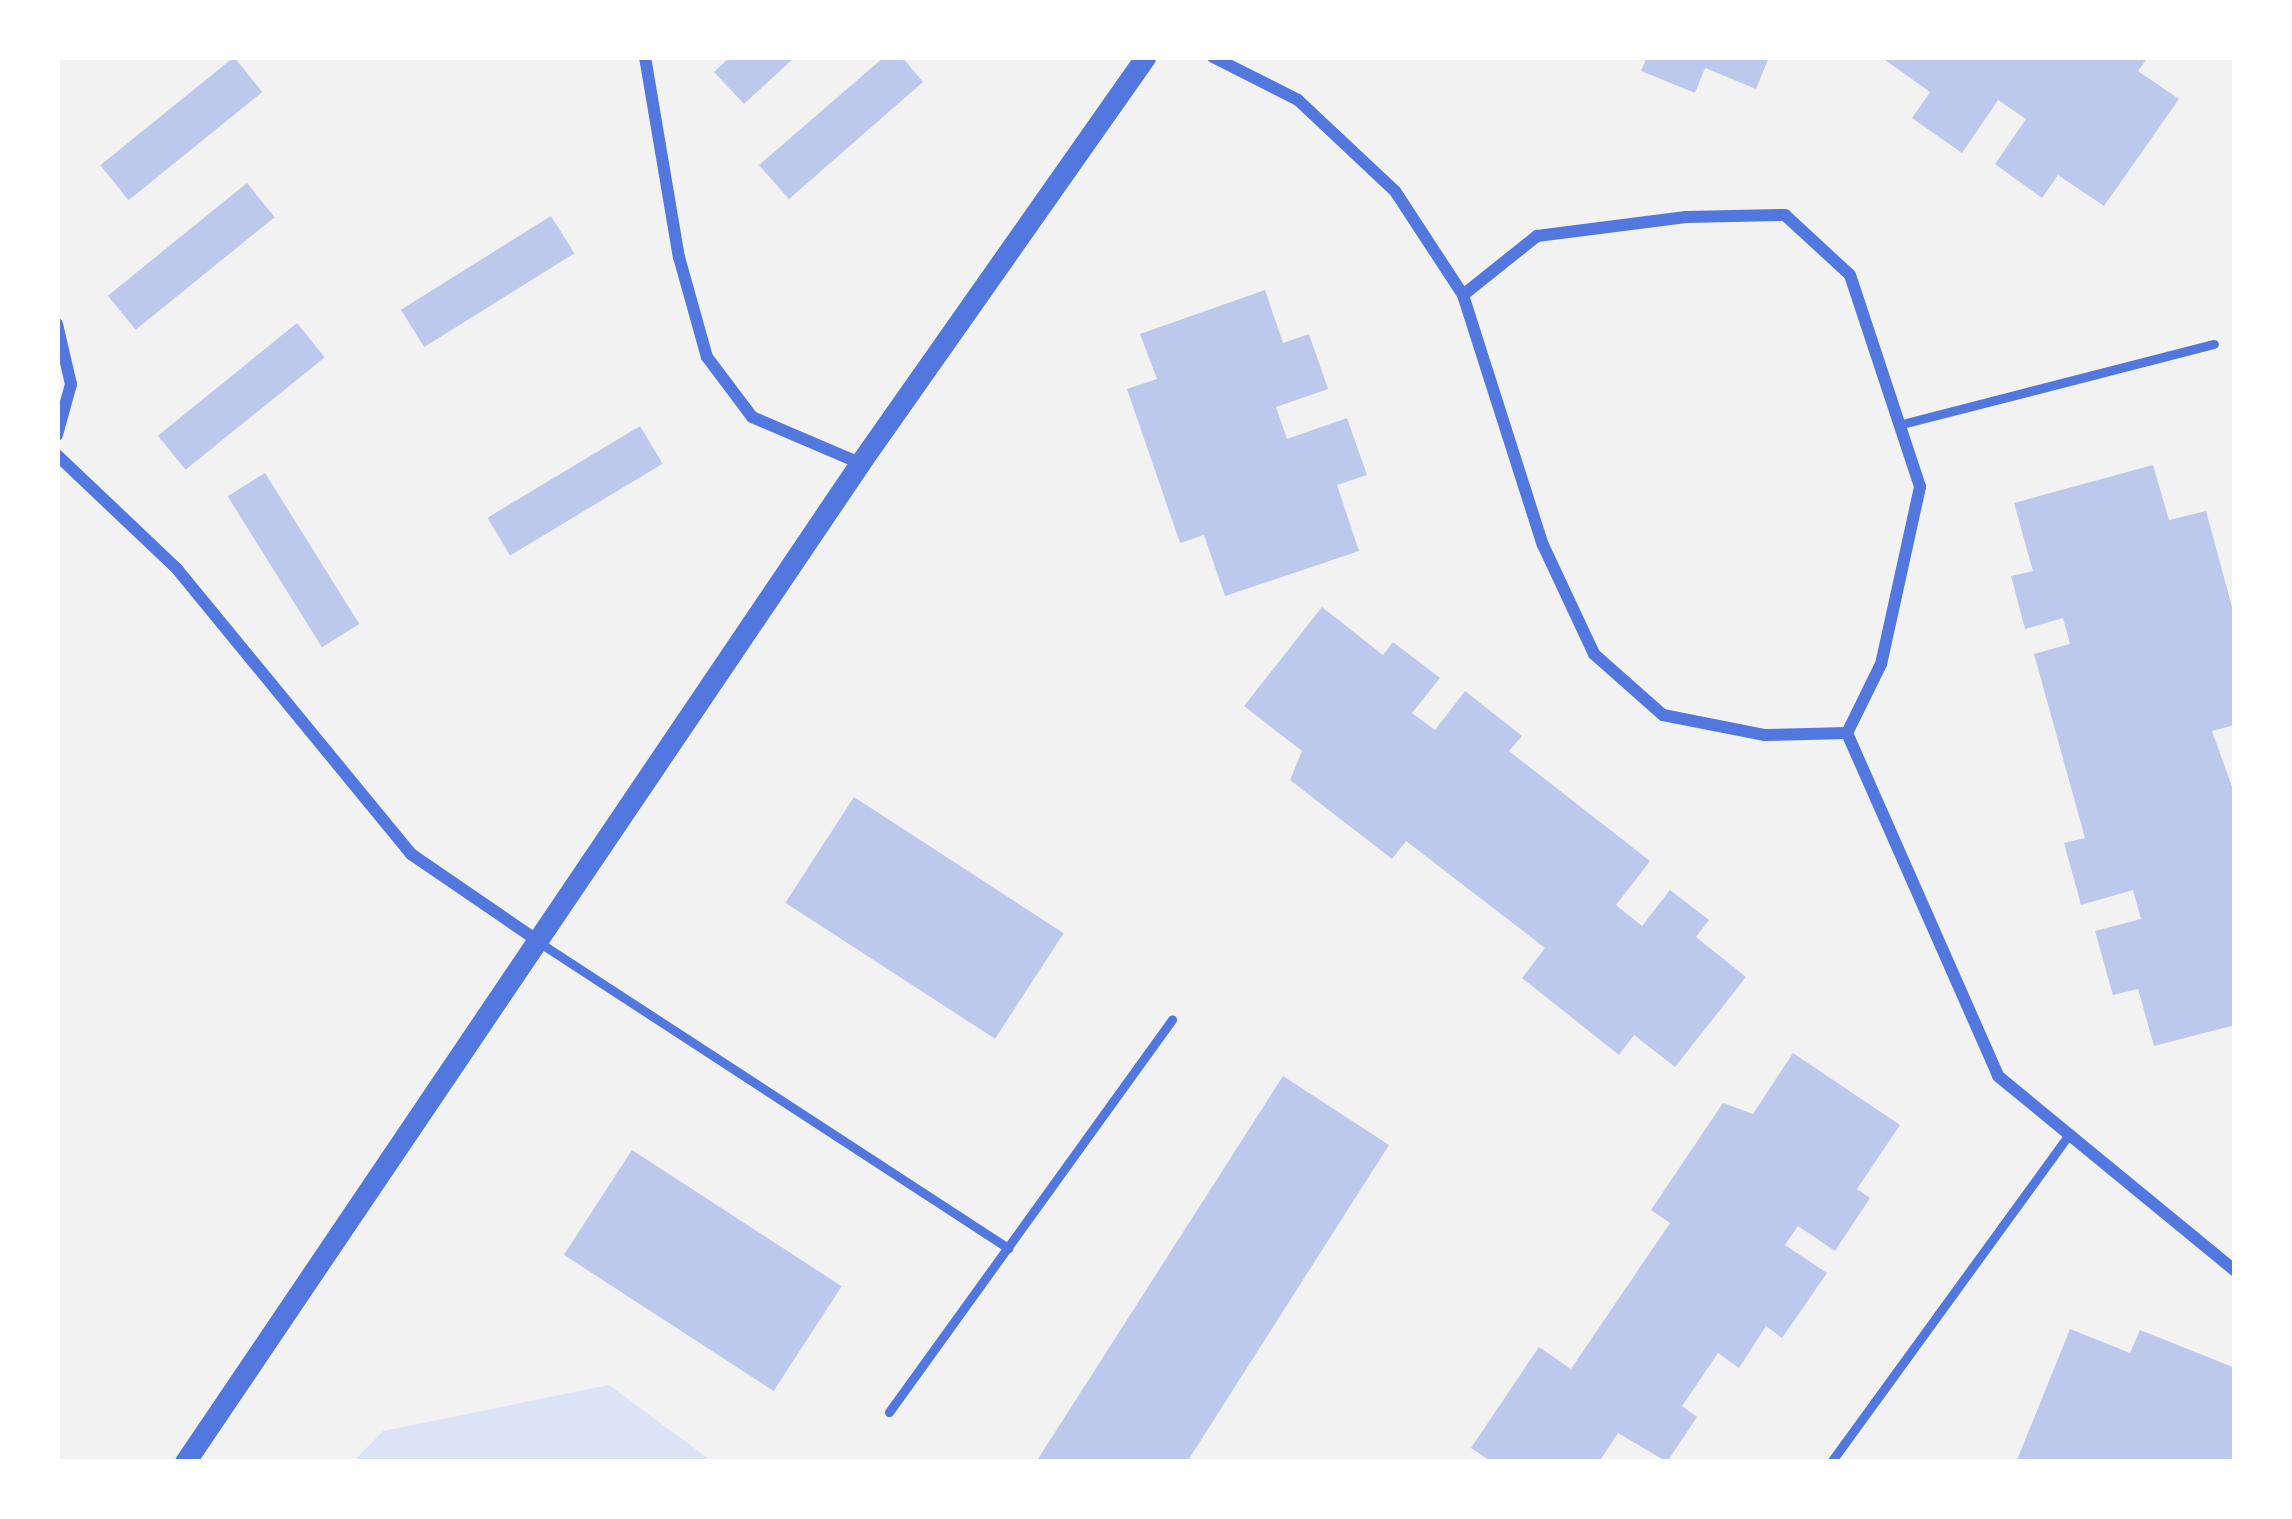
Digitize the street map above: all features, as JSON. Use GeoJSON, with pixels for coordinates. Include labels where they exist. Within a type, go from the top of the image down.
{"type":"FeatureCollection","features":[{"type":"Feature","properties":{"kind":"street"},"geometry":{"type":"LineString","coordinates":[[645,57],[679,257],[707,357],[752,417],[860,463]]}},
{"type":"Feature","properties":{"kind":"street"},"geometry":{"type":"LineString","coordinates":[[185,1462],[860,463],[1145,57]]}},
{"type":"Feature","properties":{"kind":"street"},"geometry":{"type":"LineString","coordinates":[[1213,57],[1298,100],[1395,190],[1463,296],[1543,545],[1594,654],[1663,715],[1765,735],[1847,733]]}},
{"type":"Feature","properties":{"kind":"street"},"geometry":{"type":"LineString","coordinates":[[1463,296],[1538,236],[1686,217],[1786,215],[1850,275],[1920,488],[1881,664],[1847,733]]}},
{"type":"Feature","properties":{"kind":"street"},"geometry":{"type":"LineString","coordinates":[[57,324],[71,384],[57,435]]}},
{"type":"Feature","properties":{"kind":"street"},"geometry":{"type":"LineString","coordinates":[[57,454],[177,569],[411,854],[539,942]]}},
{"type":"Feature","properties":{"kind":"street"},"geometry":{"type":"LineString","coordinates":[[1847,733],[1999,1076],[2066,1138],[2235,1271]]}},
{"type":"Feature","properties":{"kind":"lane"},"geometry":{"type":"LineString","coordinates":[[1902,424],[2214,344]]}},
{"type":"Feature","properties":{"kind":"lane"},"geometry":{"type":"LineString","coordinates":[[539,942],[1008,1248]]}},
{"type":"Feature","properties":{"kind":"lane"},"geometry":{"type":"LineString","coordinates":[[889,1412],[1172,1019]]}},
{"type":"Feature","properties":{"kind":"lane"},"geometry":{"type":"LineString","coordinates":[[1831,1462],[2066,1138]]}},
{"type":"Feature","properties":{"kind":"shaded area"},"geometry":{"type":"Polygon","coordinates":[[[609,1385],[713,1462],[353,1462],[383,1431],[609,1385]]]}},
{"type":"Feature","properties":{"kind":"building"},"geometry":{"type":"Polygon","coordinates":[[[234,57],[262,92],[129,200],[100,165],[234,57]]]}},
{"type":"Feature","properties":{"kind":"building"},"geometry":{"type":"Polygon","coordinates":[[[730,57],[795,57],[744,104],[714,72],[730,57]]]}},
{"type":"Feature","properties":{"kind":"building"},"geometry":{"type":"Polygon","coordinates":[[[884,57],[902,57],[923,82],[789,199],[759,165],[884,57]]]}},
{"type":"Feature","properties":{"kind":"building"},"geometry":{"type":"Polygon","coordinates":[[[1647,57],[1769,57],[1756,89],[1705,68],[1695,93],[1641,71],[1647,57]]]}},
{"type":"Feature","properties":{"kind":"building"},"geometry":{"type":"Polygon","coordinates":[[[1881,57],[2148,57],[2138,71],[2179,99],[2104,206],[2058,175],[2042,198],[1995,164],[2026,119],[1998,100],[1962,153],[1912,118],[1930,92],[1881,57]]]}},
{"type":"Feature","properties":{"kind":"building"},"geometry":{"type":"Polygon","coordinates":[[[247,183],[275,217],[136,330],[108,296],[247,183]]]}},
{"type":"Feature","properties":{"kind":"building"},"geometry":{"type":"Polygon","coordinates":[[[551,216],[574,253],[424,347],[401,310],[551,216]]]}},
{"type":"Feature","properties":{"kind":"building"},"geometry":{"type":"Polygon","coordinates":[[[1265,290],[1283,343],[1309,334],[1328,389],[1276,407],[1287,439],[1347,418],[1367,475],[1337,485],[1359,551],[1225,596],[1204,535],[1180,543],[1127,389],[1157,379],[1140,334],[1265,290]]]}},
{"type":"Feature","properties":{"kind":"building"},"geometry":{"type":"Polygon","coordinates":[[[297,323],[325,357],[186,470],[158,436],[297,323]]]}},
{"type":"Feature","properties":{"kind":"building"},"geometry":{"type":"Polygon","coordinates":[[[640,426],[663,464],[510,555],[487,518],[640,426]]]}},
{"type":"Feature","properties":{"kind":"building"},"geometry":{"type":"Polygon","coordinates":[[[2153,465],[2169,520],[2206,511],[2235,618],[2235,725],[2212,731],[2235,795],[2235,1025],[2154,1046],[2138,989],[2113,995],[2095,931],[2141,919],[2133,890],[2081,905],[2064,843],[2085,838],[2034,654],[2070,644],[2063,618],[2025,629],[2011,576],[2033,571],[2014,503],[2153,465]]]}},
{"type":"Feature","properties":{"kind":"building"},"geometry":{"type":"Polygon","coordinates":[[[265,473],[359,624],[322,647],[228,496],[265,473]]]}},
{"type":"Feature","properties":{"kind":"building"},"geometry":{"type":"Polygon","coordinates":[[[1322,607],[1383,655],[1393,642],[1440,678],[1412,713],[1435,730],[1465,691],[1522,736],[1509,751],[1650,861],[1616,905],[1642,926],[1670,890],[1709,920],[1696,937],[1746,977],[1675,1067],[1634,1035],[1619,1055],[1522,978],[1545,948],[1406,841],[1392,859],[1290,780],[1302,751],[1244,706],[1322,607]]]}},
{"type":"Feature","properties":{"kind":"building"},"geometry":{"type":"Polygon","coordinates":[[[854,797],[1064,933],[995,1039],[785,903],[854,797]]]}},
{"type":"Feature","properties":{"kind":"building"},"geometry":{"type":"Polygon","coordinates":[[[1793,1053],[1900,1125],[1857,1189],[1870,1198],[1835,1251],[1798,1226],[1785,1245],[1827,1273],[1782,1338],[1766,1326],[1739,1368],[1718,1353],[1682,1406],[1697,1417],[1667,1462],[1618,1433],[1599,1462],[1492,1462],[1471,1448],[1539,1347],[1571,1369],[1670,1223],[1651,1210],[1723,1103],[1753,1114],[1793,1053]]]}},
{"type":"Feature","properties":{"kind":"building"},"geometry":{"type":"Polygon","coordinates":[[[1283,1076],[1389,1145],[1187,1462],[1036,1462],[1283,1076]]]}},
{"type":"Feature","properties":{"kind":"building"},"geometry":{"type":"Polygon","coordinates":[[[632,1150],[842,1286],[774,1391],[564,1255],[632,1150]]]}},
{"type":"Feature","properties":{"kind":"building"},"geometry":{"type":"Polygon","coordinates":[[[2070,1329],[2130,1353],[2140,1330],[2235,1368],[2235,1462],[2017,1460],[2070,1329]]]}}]}
